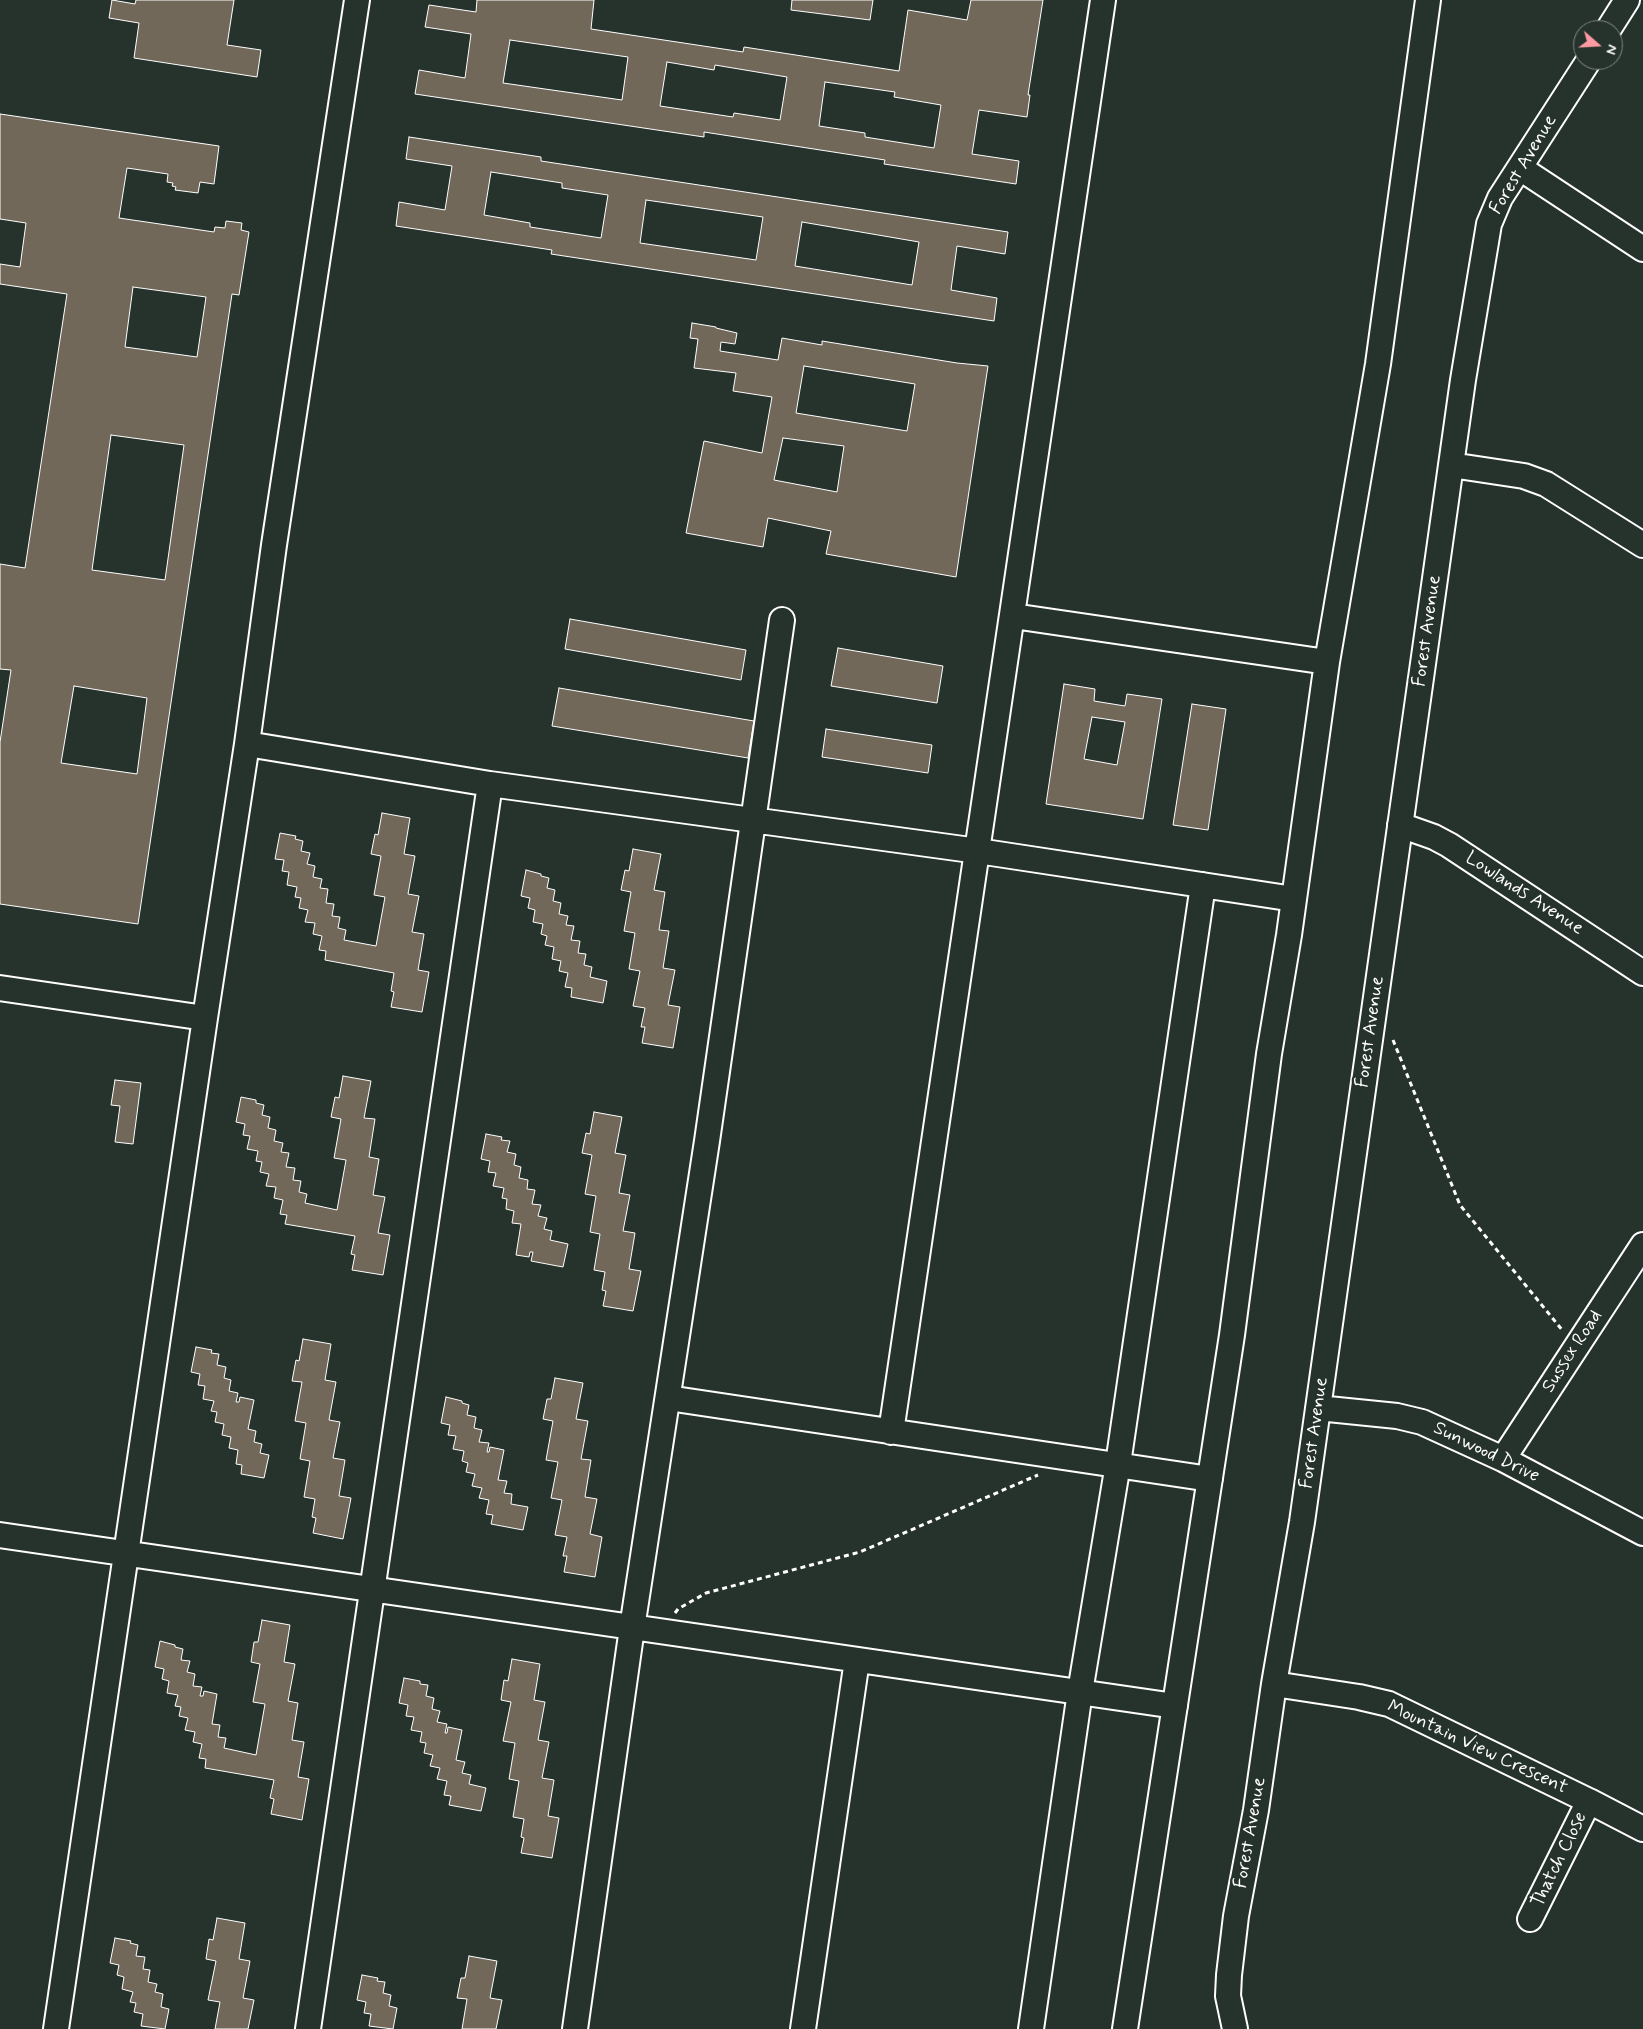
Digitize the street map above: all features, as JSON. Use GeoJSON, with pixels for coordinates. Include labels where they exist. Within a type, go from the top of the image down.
{"type":"FeatureCollection","features":[{"type":"Feature","properties":{"kind":"street"},"geometry":{"type":"LineString","coordinates":[[56,2029],[247,744],[274,545],[357,0]]}},
{"type":"Feature","properties":{"kind":"street"},"geometry":{"type":"LineString","coordinates":[[891,1432],[1103,0]]}},
{"type":"Feature","properties":{"kind":"street"},"geometry":{"type":"LineString","coordinates":[[1125,2029],[1232,1335],[1269,1054],[1294,899],[1327,662],[1378,364],[1428,0]]}},
{"type":"Feature","properties":{"kind":"street"},"geometry":{"type":"LineString","coordinates":[[1614,20],[1627,0]]}},
{"type":"Feature","properties":{"kind":"street","name":"Forest Avenue"},"geometry":{"type":"LineString","coordinates":[[1235,2029],[1228,1996],[1236,1916],[1256,1810],[1274,1684],[1302,1522],[1462,380],[1488,224],[1500,198],[1582,70]]}},
{"type":"Feature","properties":{"kind":"street"},"geometry":{"type":"LineString","coordinates":[[1520,168],[1643,249]]}},
{"type":"Feature","properties":{"kind":"street"},"geometry":{"type":"LineString","coordinates":[[1451,465],[1524,476],[1546,484],[1643,546]]}},
{"type":"Feature","properties":{"kind":"street"},"geometry":{"type":"LineString","coordinates":[[1013,616],[1327,662]]}},
{"type":"Feature","properties":{"kind":"street"},"geometry":{"type":"LineString","coordinates":[[575,2029],[632,1628],[668,1398],[782,620]]}},
{"type":"Feature","properties":{"kind":"street"},"geometry":{"type":"LineString","coordinates":[[247,744],[490,784],[978,851],[1294,899]]}},
{"type":"Feature","properties":{"kind":"street"},"geometry":{"type":"LineString","coordinates":[[308,2029],[490,784]]}},
{"type":"Feature","properties":{"kind":"street","name":"Lowlands Avenue"},"geometry":{"type":"LineString","coordinates":[[1400,825],[1434,837],[1449,845],[1643,972]]}},
{"type":"Feature","properties":{"kind":"street"},"geometry":{"type":"LineString","coordinates":[[1031,2029],[1080,1692],[1118,1464],[1202,885]]}},
{"type":"Feature","properties":{"kind":"street"},"geometry":{"type":"LineString","coordinates":[[0,988],[205,1018]]}},
{"type":"Feature","properties":{"kind":"street","name":"Sussex Road"},"geometry":{"type":"LineString","coordinates":[[1504,1459],[1643,1245]]}},
{"type":"Feature","properties":{"kind":"street"},"geometry":{"type":"LineString","coordinates":[[668,1398],[1210,1479]]}},
{"type":"Feature","properties":{"kind":"street","name":"Sunwood Drive"},"geometry":{"type":"LineString","coordinates":[[1318,1408],[1397,1416],[1422,1422],[1504,1459],[1643,1533]]}},
{"type":"Feature","properties":{"kind":"street"},"geometry":{"type":"LineString","coordinates":[[0,1535],[1175,1706]]}},
{"type":"Feature","properties":{"kind":"street"},"geometry":{"type":"LineString","coordinates":[[803,2029],[857,1660]]}},
{"type":"Feature","properties":{"kind":"street","name":"Mountain View Crescent"},"geometry":{"type":"LineString","coordinates":[[1274,1684],[1359,1697],[1389,1704],[1589,1801],[1643,1830]]}},
{"type":"Feature","properties":{"kind":"street","name":"Thatch Close"},"geometry":{"type":"LineString","coordinates":[[1530,1919],[1589,1801]]}},
{"type":"Feature","properties":{"kind":"path"},"geometry":{"type":"LineString","coordinates":[[1390,1034],[1460,1205],[1576,1347]]}},
{"type":"Feature","properties":{"kind":"path"},"geometry":{"type":"LineString","coordinates":[[664,1632],[678,1608],[706,1593],[860,1552],[1036,1477],[1055,1456]]}},
{"type":"Feature","properties":{"kind":"building"},"geometry":{"type":"Polygon","coordinates":[[[112,0],[135,4],[136,0],[234,0],[227,45],[261,50],[257,77],[134,58],[139,23],[109,18],[112,0]]]}},
{"type":"Feature","properties":{"kind":"building"},"geometry":{"type":"Polygon","coordinates":[[[477,0],[594,0],[591,29],[743,52],[744,47],[899,71],[908,10],[967,20],[971,0],[1043,0],[1028,95],[1030,95],[1027,117],[979,110],[972,154],[1019,161],[1016,184],[884,164],[885,160],[704,132],[704,137],[415,94],[419,70],[465,78],[471,34],[425,27],[429,5],[476,12],[477,0]],[[510,40],[503,83],[622,100],[628,57],[510,40]],[[667,62],[660,106],[733,117],[734,113],[780,120],[787,77],[715,65],[714,70],[667,62]],[[825,82],[819,126],[865,133],[865,137],[934,148],[941,105],[894,97],[895,92],[825,82]]]}},
{"type":"Feature","properties":{"kind":"building"},"geometry":{"type":"Polygon","coordinates":[[[792,0],[873,0],[870,20],[791,10],[792,0]]]}},
{"type":"Feature","properties":{"kind":"building"},"geometry":{"type":"Polygon","coordinates":[[[0,114],[219,146],[214,184],[200,182],[198,193],[175,190],[176,187],[172,186],[173,183],[167,182],[168,174],[127,168],[119,218],[214,232],[215,227],[225,228],[226,221],[242,223],[241,230],[249,232],[239,295],[232,294],[138,924],[0,904],[0,742],[11,670],[0,669],[0,564],[25,568],[67,294],[0,284],[0,264],[20,267],[26,223],[0,219],[0,114]],[[133,287],[125,347],[197,357],[206,297],[133,287]],[[111,435],[92,570],[165,580],[184,445],[111,435]],[[74,686],[61,763],[137,774],[147,698],[74,686]]]}},
{"type":"Feature","properties":{"kind":"building"},"geometry":{"type":"Polygon","coordinates":[[[409,137],[541,157],[541,161],[1008,232],[1005,254],[957,246],[951,290],[997,298],[994,321],[551,254],[552,250],[396,226],[399,202],[445,210],[452,166],[406,159],[409,137]],[[491,172],[484,215],[530,223],[530,227],[601,238],[608,195],[562,188],[562,183],[491,172]],[[646,200],[640,243],[756,260],[763,217],[646,200]],[[802,222],[795,266],[912,285],[919,242],[802,222]]]}},
{"type":"Feature","properties":{"kind":"building"},"geometry":{"type":"Polygon","coordinates":[[[692,323],[737,333],[735,344],[721,342],[720,351],[778,360],[782,338],[822,345],[822,341],[957,363],[988,366],[956,577],[826,554],[831,531],[768,518],[763,547],[686,533],[704,441],[762,453],[772,397],[733,391],[736,373],[694,368],[698,339],[690,338],[692,323]],[[804,366],[796,413],[907,431],[915,384],[804,366]],[[783,438],[774,480],[837,492],[844,446],[783,438]]]}},
{"type":"Feature","properties":{"kind":"building"},"geometry":{"type":"Polygon","coordinates":[[[570,619],[746,650],[741,680],[565,649],[570,619]]]}},
{"type":"Feature","properties":{"kind":"building"},"geometry":{"type":"Polygon","coordinates":[[[838,648],[943,666],[937,703],[831,686],[838,648]]]}},
{"type":"Feature","properties":{"kind":"building"},"geometry":{"type":"Polygon","coordinates":[[[1064,684],[1095,689],[1094,701],[1125,706],[1127,694],[1162,699],[1143,819],[1046,804],[1064,684]],[[1092,717],[1084,759],[1117,765],[1125,722],[1092,717]]]}},
{"type":"Feature","properties":{"kind":"building"},"geometry":{"type":"Polygon","coordinates":[[[559,688],[754,721],[748,758],[552,726],[559,688]]]}},
{"type":"Feature","properties":{"kind":"building"},"geometry":{"type":"Polygon","coordinates":[[[1192,704],[1226,709],[1208,830],[1173,825],[1192,704]]]}},
{"type":"Feature","properties":{"kind":"building"},"geometry":{"type":"Polygon","coordinates":[[[826,729],[932,745],[928,773],[822,757],[826,729]]]}},
{"type":"Feature","properties":{"kind":"building"},"geometry":{"type":"Polygon","coordinates":[[[382,813],[410,818],[404,854],[415,856],[408,894],[419,896],[412,932],[424,934],[418,970],[429,972],[422,1012],[391,1007],[394,992],[391,991],[394,973],[325,960],[326,951],[319,950],[322,936],[313,934],[315,923],[305,922],[308,910],[299,908],[301,898],[295,897],[297,887],[287,885],[289,872],[282,871],[284,860],[275,859],[280,833],[296,836],[295,839],[303,841],[301,851],[310,853],[307,864],[315,866],[313,877],[322,879],[320,888],[328,889],[326,903],[334,904],[332,916],[340,917],[338,928],[346,930],[344,940],[376,946],[385,897],[374,895],[381,856],[371,854],[375,834],[378,835],[382,813]]]}},
{"type":"Feature","properties":{"kind":"building"},"geometry":{"type":"Polygon","coordinates":[[[633,849],[661,854],[654,890],[665,892],[659,930],[669,931],[663,968],[675,970],[668,1005],[680,1007],[673,1048],[642,1043],[645,1027],[641,1027],[645,1008],[633,1006],[640,971],[629,969],[635,933],[624,931],[631,892],[621,890],[625,870],[629,871],[633,849]]]}},
{"type":"Feature","properties":{"kind":"building"},"geometry":{"type":"Polygon","coordinates":[[[526,870],[549,878],[547,888],[555,890],[553,901],[561,903],[559,914],[568,916],[566,925],[574,926],[571,940],[580,941],[578,953],[586,954],[584,965],[592,967],[590,977],[607,981],[603,1003],[571,997],[572,988],[565,987],[568,973],[559,971],[561,961],[552,959],[554,947],[545,945],[547,936],[541,934],[543,924],[533,922],[535,910],[528,908],[530,898],[521,896],[526,870]]]}},
{"type":"Feature","properties":{"kind":"building"},"geometry":{"type":"Polygon","coordinates":[[[343,1076],[371,1081],[364,1118],[375,1119],[369,1157],[379,1159],[373,1195],[385,1197],[378,1233],[390,1235],[383,1275],[352,1270],[355,1255],[351,1254],[355,1236],[285,1224],[287,1215],[280,1214],[283,1200],[274,1198],[276,1187],[266,1186],[269,1174],[260,1172],[262,1162],[256,1161],[258,1151],[247,1149],[250,1136],[243,1135],[245,1124],[236,1122],[241,1097],[256,1100],[256,1103],[264,1105],[262,1115],[270,1117],[268,1128],[276,1130],[274,1141],[283,1143],[281,1152],[289,1153],[286,1167],[295,1168],[293,1180],[301,1181],[299,1192],[307,1194],[305,1203],[337,1210],[346,1160],[334,1158],[341,1119],[331,1117],[335,1097],[339,1098],[343,1076]]]}},
{"type":"Feature","properties":{"kind":"building"},"geometry":{"type":"Polygon","coordinates":[[[115,1080],[141,1083],[133,1144],[115,1142],[120,1106],[111,1105],[115,1080]]]}},
{"type":"Feature","properties":{"kind":"building"},"geometry":{"type":"Polygon","coordinates":[[[594,1112],[622,1117],[615,1153],[626,1155],[619,1193],[630,1195],[623,1231],[635,1233],[629,1269],[641,1271],[633,1311],[603,1306],[606,1291],[602,1290],[605,1272],[594,1270],[600,1234],[590,1232],[596,1196],[585,1194],[592,1155],[582,1153],[586,1133],[590,1134],[594,1112]]]}},
{"type":"Feature","properties":{"kind":"building"},"geometry":{"type":"Polygon","coordinates":[[[486,1134],[502,1137],[501,1140],[510,1141],[507,1152],[516,1154],[514,1165],[521,1167],[519,1178],[528,1180],[527,1189],[535,1190],[532,1204],[541,1205],[538,1216],[547,1218],[544,1229],[552,1231],[550,1240],[568,1244],[563,1267],[531,1261],[533,1252],[530,1252],[529,1257],[516,1255],[521,1224],[512,1223],[514,1211],[506,1209],[507,1199],[502,1198],[504,1188],[493,1186],[496,1173],[488,1172],[490,1161],[481,1159],[486,1134]]]}},
{"type":"Feature","properties":{"kind":"building"},"geometry":{"type":"Polygon","coordinates":[[[303,1339],[331,1344],[325,1380],[336,1382],[329,1420],[340,1422],[333,1458],[345,1460],[339,1496],[351,1498],[343,1539],[313,1533],[316,1518],[312,1517],[315,1499],[304,1497],[310,1461],[300,1459],[306,1423],[295,1421],[302,1382],[292,1381],[296,1360],[299,1361],[303,1339]]]}},
{"type":"Feature","properties":{"kind":"building"},"geometry":{"type":"Polygon","coordinates":[[[196,1347],[212,1350],[211,1353],[219,1354],[217,1365],[226,1367],[224,1378],[231,1380],[229,1391],[238,1393],[236,1402],[239,1402],[240,1397],[254,1400],[248,1429],[256,1431],[254,1442],[262,1444],[260,1453],[269,1455],[264,1478],[241,1474],[242,1465],[236,1464],[238,1450],[229,1448],[231,1437],[222,1435],[224,1424],[215,1422],[217,1412],[211,1411],[214,1401],[203,1399],[205,1386],[198,1385],[200,1374],[191,1372],[196,1347]]]}},
{"type":"Feature","properties":{"kind":"building"},"geometry":{"type":"Polygon","coordinates":[[[555,1378],[583,1383],[576,1419],[588,1421],[581,1459],[591,1460],[585,1497],[597,1499],[590,1534],[602,1537],[595,1577],[564,1572],[567,1556],[563,1556],[567,1537],[555,1535],[562,1500],[551,1498],[558,1462],[546,1460],[553,1421],[543,1419],[547,1399],[551,1399],[555,1378]]]}},
{"type":"Feature","properties":{"kind":"building"},"geometry":{"type":"Polygon","coordinates":[[[446,1397],[469,1405],[467,1415],[476,1417],[474,1428],[482,1430],[479,1442],[489,1443],[487,1452],[489,1452],[490,1447],[504,1450],[498,1480],[507,1481],[504,1493],[512,1494],[511,1504],[528,1507],[523,1530],[491,1524],[493,1515],[486,1514],[489,1500],[479,1498],[482,1488],[472,1486],[475,1474],[466,1472],[468,1463],[462,1461],[464,1451],[453,1449],[456,1436],[448,1435],[450,1425],[441,1423],[446,1397]]]}},
{"type":"Feature","properties":{"kind":"building"},"geometry":{"type":"Polygon","coordinates":[[[262,1620],[290,1625],[284,1662],[295,1664],[288,1701],[298,1703],[292,1740],[304,1742],[298,1777],[309,1779],[302,1820],[271,1814],[274,1799],[270,1798],[274,1780],[205,1768],[206,1759],[199,1758],[202,1744],[193,1742],[195,1732],[185,1730],[188,1718],[179,1716],[181,1707],[175,1706],[178,1695],[167,1693],[169,1681],[162,1679],[164,1669],[155,1667],[160,1641],[183,1649],[181,1660],[190,1661],[187,1672],[195,1674],[193,1686],[202,1687],[200,1696],[203,1696],[204,1691],[217,1694],[212,1724],[220,1725],[218,1737],[226,1738],[224,1748],[256,1755],[265,1704],[253,1702],[260,1664],[251,1662],[254,1642],[258,1642],[262,1620]]]}},
{"type":"Feature","properties":{"kind":"building"},"geometry":{"type":"Polygon","coordinates":[[[512,1659],[540,1664],[534,1700],[545,1702],[538,1740],[549,1742],[542,1778],[554,1780],[548,1816],[559,1818],[552,1858],[521,1853],[524,1838],[521,1837],[524,1819],[513,1817],[519,1781],[509,1779],[515,1743],[503,1741],[511,1702],[501,1700],[504,1680],[508,1681],[512,1659]]]}},
{"type":"Feature","properties":{"kind":"building"},"geometry":{"type":"Polygon","coordinates":[[[404,1678],[420,1681],[420,1684],[428,1685],[426,1696],[434,1698],[432,1709],[440,1711],[437,1722],[447,1724],[445,1733],[447,1733],[448,1727],[462,1730],[456,1760],[465,1762],[462,1773],[471,1775],[469,1784],[486,1788],[481,1811],[449,1805],[451,1796],[444,1795],[447,1781],[437,1779],[440,1768],[430,1766],[433,1755],[424,1753],[426,1743],[420,1742],[422,1732],[411,1730],[414,1717],[406,1716],[408,1705],[399,1703],[404,1678]]]}},
{"type":"Feature","properties":{"kind":"building"},"geometry":{"type":"Polygon","coordinates":[[[217,1918],[245,1923],[239,1959],[250,1961],[243,1998],[254,2000],[248,2029],[215,2029],[220,2002],[208,2000],[216,1961],[206,1959],[209,1939],[213,1940],[217,1918]]]}},
{"type":"Feature","properties":{"kind":"building"},"geometry":{"type":"Polygon","coordinates":[[[115,1938],[131,1941],[130,1943],[138,1945],[136,1956],[145,1957],[143,1969],[150,1970],[148,1982],[157,1984],[155,1992],[163,1994],[161,2007],[169,2009],[165,2029],[141,2026],[143,2014],[134,2012],[136,2003],[130,2002],[133,1992],[122,1989],[124,1977],[117,1975],[119,1965],[110,1963],[115,1938]]]}},
{"type":"Feature","properties":{"kind":"building"},"geometry":{"type":"Polygon","coordinates":[[[469,1956],[497,1961],[490,1998],[502,2000],[496,2029],[462,2029],[467,1999],[457,1998],[461,1978],[465,1978],[469,1956]]]}},
{"type":"Feature","properties":{"kind":"building"},"geometry":{"type":"Polygon","coordinates":[[[362,1975],[378,1978],[377,1981],[385,1982],[383,1993],[391,1995],[389,2006],[397,2008],[393,2029],[369,2026],[371,2014],[364,2013],[366,2002],[357,2000],[362,1975]]]}}]}
